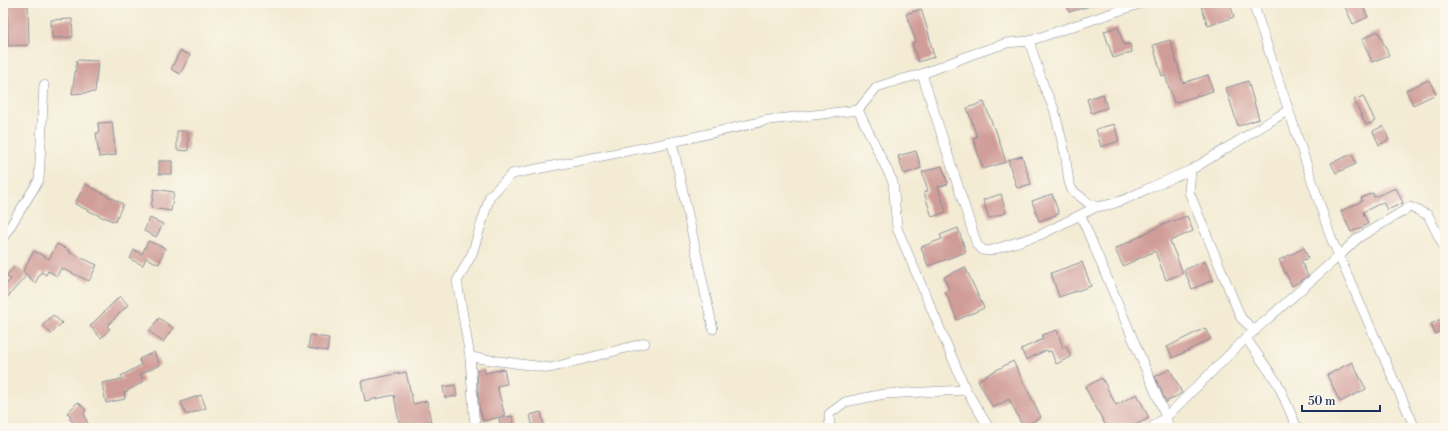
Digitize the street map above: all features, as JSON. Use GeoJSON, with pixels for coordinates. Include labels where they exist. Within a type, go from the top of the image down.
{"type":"FeatureCollection","features":[{"type":"Feature","properties":{"kind":"street"},"geometry":{"type":"LineString","coordinates":[[476,428],[470,357],[457,281],[472,254],[490,196],[512,174],[672,142],[769,120],[858,110],[877,87],[922,74],[973,54],[1007,43],[1029,41],[1142,3]]}},
{"type":"Feature","properties":{"kind":"street"},"geometry":{"type":"LineString","coordinates":[[1253,3],[1287,110],[1331,238],[1415,428]]}},
{"type":"Feature","properties":{"kind":"street"},"geometry":{"type":"LineString","coordinates":[[1029,41],[1044,87],[1054,109],[1072,190],[1096,207]]}},
{"type":"Feature","properties":{"kind":"street"},"geometry":{"type":"LineString","coordinates":[[922,74],[977,245],[983,250],[989,251],[1040,235],[1081,216],[1096,207],[1112,204],[1126,199],[1191,170],[1287,110]]}},
{"type":"Feature","properties":{"kind":"street"},"geometry":{"type":"LineString","coordinates":[[3,238],[39,180],[44,85]]}},
{"type":"Feature","properties":{"kind":"street"},"geometry":{"type":"LineString","coordinates":[[858,110],[893,182],[897,228],[966,390],[989,428]]}},
{"type":"Feature","properties":{"kind":"street"},"geometry":{"type":"LineString","coordinates":[[672,142],[712,329]]}},
{"type":"Feature","properties":{"kind":"street"},"geometry":{"type":"LineString","coordinates":[[1191,170],[1189,192],[1240,318],[1254,331]]}},
{"type":"Feature","properties":{"kind":"street"},"geometry":{"type":"LineString","coordinates":[[1151,428],[1166,417],[1246,338],[1358,238],[1410,207],[1428,216],[1445,249]]}},
{"type":"Feature","properties":{"kind":"street"},"geometry":{"type":"LineString","coordinates":[[1081,216],[1166,417],[1169,428]]}},
{"type":"Feature","properties":{"kind":"street"},"geometry":{"type":"LineString","coordinates":[[1246,338],[1278,384],[1297,428]]}},
{"type":"Feature","properties":{"kind":"street"},"geometry":{"type":"LineString","coordinates":[[470,357],[550,368],[645,343]]}},
{"type":"Feature","properties":{"kind":"street"},"geometry":{"type":"LineString","coordinates":[[830,428],[829,414],[845,402],[884,394],[966,390]]}},
{"type":"Feature","properties":{"kind":"building"},"geometry":{"type":"Polygon","coordinates":[[[7,3],[28,3],[29,45],[8,46],[7,3]]]}},
{"type":"Feature","properties":{"kind":"building"},"geometry":{"type":"Polygon","coordinates":[[[1066,3],[1093,3],[1094,5],[1069,12],[1066,3]]]}},
{"type":"Feature","properties":{"kind":"building"},"geometry":{"type":"Polygon","coordinates":[[[1200,3],[1230,3],[1234,17],[1208,26],[1200,3]]]}},
{"type":"Feature","properties":{"kind":"building"},"geometry":{"type":"Polygon","coordinates":[[[1343,3],[1361,3],[1368,17],[1353,24],[1343,3]]]}},
{"type":"Feature","properties":{"kind":"building"},"geometry":{"type":"Polygon","coordinates":[[[921,9],[934,57],[918,62],[912,43],[916,42],[906,14],[921,9]]]}},
{"type":"Feature","properties":{"kind":"building"},"geometry":{"type":"Polygon","coordinates":[[[72,19],[73,37],[52,38],[51,20],[72,19]]]}},
{"type":"Feature","properties":{"kind":"building"},"geometry":{"type":"Polygon","coordinates":[[[1118,27],[1124,45],[1130,44],[1132,52],[1113,58],[1104,31],[1118,27]]]}},
{"type":"Feature","properties":{"kind":"building"},"geometry":{"type":"Polygon","coordinates":[[[1378,31],[1389,55],[1372,62],[1362,39],[1378,31]]]}},
{"type":"Feature","properties":{"kind":"building"},"geometry":{"type":"Polygon","coordinates":[[[1170,40],[1183,83],[1208,75],[1213,91],[1174,103],[1165,75],[1162,76],[1153,45],[1170,40]]]}},
{"type":"Feature","properties":{"kind":"building"},"geometry":{"type":"Polygon","coordinates":[[[180,51],[190,55],[180,74],[171,69],[180,51]]]}},
{"type":"Feature","properties":{"kind":"building"},"geometry":{"type":"Polygon","coordinates":[[[77,60],[98,61],[95,92],[72,94],[77,60]]]}},
{"type":"Feature","properties":{"kind":"building"},"geometry":{"type":"Polygon","coordinates":[[[1429,80],[1436,94],[1413,105],[1406,90],[1429,80]]]}},
{"type":"Feature","properties":{"kind":"building"},"geometry":{"type":"Polygon","coordinates":[[[1248,81],[1259,119],[1238,126],[1226,88],[1248,81]]]}},
{"type":"Feature","properties":{"kind":"building"},"geometry":{"type":"Polygon","coordinates":[[[1103,94],[1107,108],[1091,113],[1087,99],[1103,94]]]}},
{"type":"Feature","properties":{"kind":"building"},"geometry":{"type":"Polygon","coordinates":[[[1363,96],[1375,121],[1366,125],[1354,100],[1363,96]]]}},
{"type":"Feature","properties":{"kind":"building"},"geometry":{"type":"Polygon","coordinates":[[[984,102],[996,131],[1006,162],[983,169],[973,138],[977,137],[967,108],[984,102]]]}},
{"type":"Feature","properties":{"kind":"building"},"geometry":{"type":"Polygon","coordinates":[[[112,122],[116,155],[99,157],[96,133],[99,133],[98,123],[112,122]]]}},
{"type":"Feature","properties":{"kind":"building"},"geometry":{"type":"Polygon","coordinates":[[[1114,124],[1119,141],[1101,147],[1096,129],[1114,124]]]}},
{"type":"Feature","properties":{"kind":"building"},"geometry":{"type":"Polygon","coordinates":[[[1383,126],[1389,140],[1379,145],[1373,131],[1383,126]]]}},
{"type":"Feature","properties":{"kind":"building"},"geometry":{"type":"Polygon","coordinates":[[[177,131],[188,131],[188,151],[177,150],[177,131]]]}},
{"type":"Feature","properties":{"kind":"building"},"geometry":{"type":"Polygon","coordinates":[[[916,151],[921,168],[904,174],[898,156],[916,151]]]}},
{"type":"Feature","properties":{"kind":"building"},"geometry":{"type":"Polygon","coordinates":[[[1352,154],[1356,164],[1336,173],[1331,163],[1352,154]]]}},
{"type":"Feature","properties":{"kind":"building"},"geometry":{"type":"Polygon","coordinates":[[[1022,156],[1031,184],[1017,188],[1008,160],[1022,156]]]}},
{"type":"Feature","properties":{"kind":"building"},"geometry":{"type":"Polygon","coordinates":[[[159,161],[172,161],[172,174],[159,174],[159,161]]]}},
{"type":"Feature","properties":{"kind":"building"},"geometry":{"type":"Polygon","coordinates":[[[942,166],[948,184],[938,187],[946,212],[932,217],[924,192],[928,191],[922,172],[942,166]]]}},
{"type":"Feature","properties":{"kind":"building"},"geometry":{"type":"Polygon","coordinates":[[[85,184],[123,204],[115,222],[75,204],[85,184]]]}},
{"type":"Feature","properties":{"kind":"building"},"geometry":{"type":"Polygon","coordinates":[[[1396,188],[1403,203],[1387,210],[1383,202],[1363,212],[1368,224],[1351,232],[1341,211],[1362,201],[1361,198],[1373,193],[1374,197],[1396,188]]]}},
{"type":"Feature","properties":{"kind":"building"},"geometry":{"type":"Polygon","coordinates":[[[154,189],[174,192],[171,211],[151,208],[154,189]]]}},
{"type":"Feature","properties":{"kind":"building"},"geometry":{"type":"Polygon","coordinates":[[[1001,194],[1006,213],[989,218],[983,200],[1001,194]]]}},
{"type":"Feature","properties":{"kind":"building"},"geometry":{"type":"Polygon","coordinates":[[[1052,194],[1059,214],[1039,221],[1032,201],[1052,194]]]}},
{"type":"Feature","properties":{"kind":"building"},"geometry":{"type":"Polygon","coordinates":[[[1187,216],[1193,231],[1170,241],[1183,273],[1166,280],[1155,251],[1123,266],[1115,249],[1162,225],[1187,216]]]}},
{"type":"Feature","properties":{"kind":"building"},"geometry":{"type":"Polygon","coordinates":[[[150,218],[163,224],[156,237],[144,231],[150,218]]]}},
{"type":"Feature","properties":{"kind":"building"},"geometry":{"type":"Polygon","coordinates":[[[958,228],[966,252],[928,266],[921,247],[942,239],[940,235],[958,228]]]}},
{"type":"Feature","properties":{"kind":"building"},"geometry":{"type":"Polygon","coordinates":[[[148,241],[165,248],[159,264],[146,258],[143,265],[130,259],[134,250],[142,254],[148,241]]]}},
{"type":"Feature","properties":{"kind":"building"},"geometry":{"type":"Polygon","coordinates":[[[57,244],[70,251],[69,252],[97,265],[89,281],[61,268],[57,276],[48,271],[46,275],[41,272],[35,283],[23,271],[34,251],[49,259],[57,244]]]}},
{"type":"Feature","properties":{"kind":"building"},"geometry":{"type":"Polygon","coordinates":[[[1304,248],[1308,258],[1301,261],[1308,276],[1292,286],[1279,260],[1304,248]]]}},
{"type":"Feature","properties":{"kind":"building"},"geometry":{"type":"Polygon","coordinates":[[[1205,261],[1213,280],[1192,289],[1184,270],[1205,261]]]}},
{"type":"Feature","properties":{"kind":"building"},"geometry":{"type":"Polygon","coordinates":[[[1082,262],[1091,286],[1059,297],[1051,273],[1082,262]]]}},
{"type":"Feature","properties":{"kind":"building"},"geometry":{"type":"Polygon","coordinates":[[[15,266],[26,276],[3,302],[3,288],[11,279],[6,276],[15,266]]]}},
{"type":"Feature","properties":{"kind":"building"},"geometry":{"type":"Polygon","coordinates":[[[965,267],[984,308],[957,320],[945,291],[949,289],[944,277],[965,267]]]}},
{"type":"Feature","properties":{"kind":"building"},"geometry":{"type":"Polygon","coordinates":[[[120,296],[128,305],[107,326],[110,329],[101,338],[90,326],[120,296]]]}},
{"type":"Feature","properties":{"kind":"building"},"geometry":{"type":"Polygon","coordinates":[[[53,315],[62,323],[51,334],[43,325],[53,315]]]}},
{"type":"Feature","properties":{"kind":"building"},"geometry":{"type":"Polygon","coordinates":[[[1445,317],[1445,329],[1435,334],[1431,324],[1445,317]]]}},
{"type":"Feature","properties":{"kind":"building"},"geometry":{"type":"Polygon","coordinates":[[[159,318],[173,328],[163,342],[149,331],[159,318]]]}},
{"type":"Feature","properties":{"kind":"building"},"geometry":{"type":"Polygon","coordinates":[[[1205,328],[1211,339],[1173,358],[1167,347],[1205,328]]]}},
{"type":"Feature","properties":{"kind":"building"},"geometry":{"type":"Polygon","coordinates":[[[1057,330],[1063,348],[1066,346],[1071,357],[1056,364],[1051,351],[1048,352],[1047,350],[1026,360],[1021,349],[1043,339],[1042,335],[1057,330]]]}},
{"type":"Feature","properties":{"kind":"building"},"geometry":{"type":"Polygon","coordinates":[[[310,335],[329,338],[327,351],[308,348],[310,335]]]}},
{"type":"Feature","properties":{"kind":"building"},"geometry":{"type":"Polygon","coordinates":[[[154,352],[160,365],[140,374],[144,381],[124,393],[125,399],[106,403],[102,383],[123,379],[121,376],[141,365],[139,359],[154,352]]]}},
{"type":"Feature","properties":{"kind":"building"},"geometry":{"type":"Polygon","coordinates":[[[1013,361],[1041,417],[1023,427],[1009,399],[993,408],[978,380],[1013,361]]]}},
{"type":"Feature","properties":{"kind":"building"},"geometry":{"type":"Polygon","coordinates":[[[1352,362],[1366,389],[1340,402],[1327,375],[1352,362]]]}},
{"type":"Feature","properties":{"kind":"building"},"geometry":{"type":"Polygon","coordinates":[[[484,369],[485,373],[504,369],[507,384],[497,386],[505,416],[483,421],[479,407],[477,370],[484,369]]]}},
{"type":"Feature","properties":{"kind":"building"},"geometry":{"type":"Polygon","coordinates":[[[1170,369],[1182,393],[1166,402],[1155,377],[1170,369]]]}},
{"type":"Feature","properties":{"kind":"building"},"geometry":{"type":"Polygon","coordinates":[[[406,372],[413,404],[427,401],[432,428],[400,428],[394,395],[365,401],[361,381],[406,372]]]}},
{"type":"Feature","properties":{"kind":"building"},"geometry":{"type":"Polygon","coordinates":[[[1102,378],[1116,405],[1137,394],[1149,418],[1129,428],[1107,428],[1085,387],[1102,378]]]}},
{"type":"Feature","properties":{"kind":"building"},"geometry":{"type":"Polygon","coordinates":[[[455,385],[457,396],[445,398],[443,387],[455,385]]]}},
{"type":"Feature","properties":{"kind":"building"},"geometry":{"type":"Polygon","coordinates":[[[201,395],[206,408],[186,415],[181,402],[201,395]]]}},
{"type":"Feature","properties":{"kind":"building"},"geometry":{"type":"Polygon","coordinates":[[[78,402],[86,410],[84,413],[89,428],[79,428],[69,418],[71,416],[67,413],[78,402]]]}},
{"type":"Feature","properties":{"kind":"building"},"geometry":{"type":"Polygon","coordinates":[[[541,412],[544,427],[533,428],[530,415],[541,412]]]}},
{"type":"Feature","properties":{"kind":"building"},"geometry":{"type":"Polygon","coordinates":[[[512,416],[515,428],[501,428],[499,419],[512,416]]]}}]}
